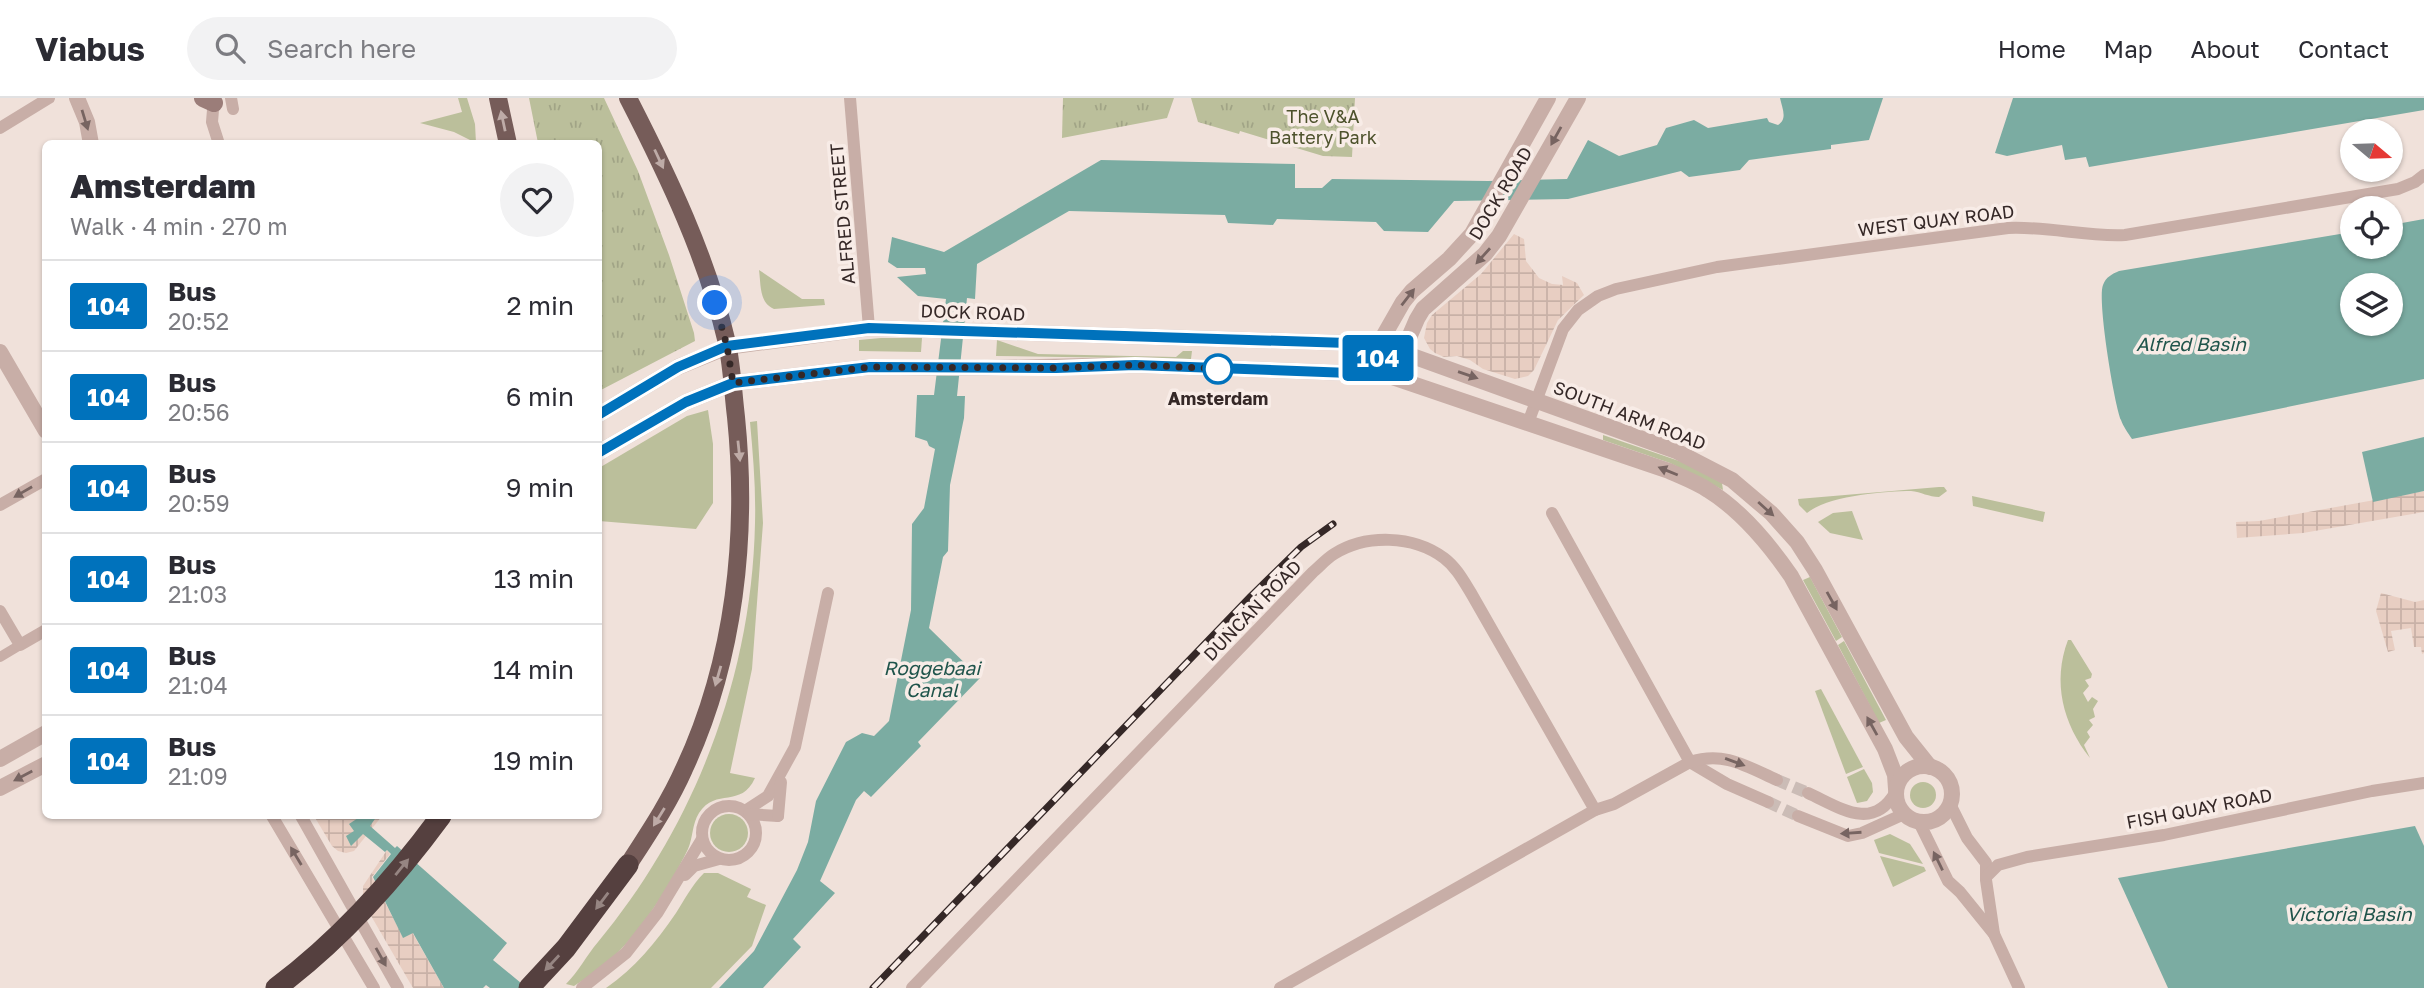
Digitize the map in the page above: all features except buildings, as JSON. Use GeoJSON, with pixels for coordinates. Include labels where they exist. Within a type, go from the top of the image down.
{"type":"FeatureCollection","features":[{"type":"Feature","properties":{"kind":"highway"},"geometry":{"type":"LineString","coordinates":[[276,988],[327,946],[389,883],[439,819]]}},
{"type":"Feature","properties":{"kind":"highway"},"geometry":{"type":"LineString","coordinates":[[529,988],[566,948],[628,865]]}},
{"type":"Feature","properties":{"kind":"main road"},"geometry":{"type":"LineString","coordinates":[[498,98],[507,140]]}},
{"type":"Feature","properties":{"kind":"main road"},"geometry":{"type":"LineString","coordinates":[[628,98],[680,205],[703,268],[727,346],[740,461],[738,554],[723,658],[686,767],[628,865]]}},
{"type":"Feature","properties":{"kind":"street"},"geometry":{"type":"LineString","coordinates":[[0,128],[49,98]]}},
{"type":"Feature","properties":{"kind":"street"},"geometry":{"type":"LineString","coordinates":[[77,98],[87,122],[90,140]]}},
{"type":"Feature","properties":{"kind":"street","name":"ALFRED STREET"},"geometry":{"type":"LineString","coordinates":[[850,98],[869,328]]}},
{"type":"Feature","properties":{"kind":"street","name":"DOCK ROAD"},"geometry":{"type":"LineString","coordinates":[[602,413],[678,367],[727,346],[869,328],[1379,344],[1412,291],[1462,246],[1482,218],[1548,98]]}},
{"type":"Feature","properties":{"kind":"street","name":"DOCK ROAD"},"geometry":{"type":"LineString","coordinates":[[1384,376],[1403,353],[1416,319],[1423,309],[1485,254],[1515,210],[1578,98]]}},
{"type":"Feature","properties":{"kind":"street"},"geometry":{"type":"LineString","coordinates":[[218,140],[212,122],[219,101]]}},
{"type":"Feature","properties":{"kind":"street","name":"WEST QUAY ROAD"},"geometry":{"type":"LineString","coordinates":[[1528,423],[1558,339],[1569,319],[1598,296],[1625,287],[1717,267],[2008,228],[2035,227],[2125,235],[2398,189],[2424,175]]}},
{"type":"Feature","properties":{"kind":"street"},"geometry":{"type":"LineString","coordinates":[[1379,344],[1384,376]]}},
{"type":"Feature","properties":{"kind":"street","name":"SOUTH ARM ROAD"},"geometry":{"type":"LineString","coordinates":[[1379,344],[1676,451],[1732,480],[1771,513],[1797,542],[1906,737],[1930,767]]}},
{"type":"Feature","properties":{"kind":"street"},"geometry":{"type":"LineString","coordinates":[[0,352],[42,424]]}},
{"type":"Feature","properties":{"kind":"street"},"geometry":{"type":"LineString","coordinates":[[602,451],[686,402],[733,383],[870,367],[971,369],[1135,365],[1384,376],[1678,475],[1708,489],[1756,531],[1776,553],[1885,749],[1895,775],[1898,806],[1912,818],[1948,881],[1960,891],[1994,934],[2019,988]]}},
{"type":"Feature","properties":{"kind":"street"},"geometry":{"type":"LineString","coordinates":[[0,505],[42,481]]}},
{"type":"Feature","properties":{"kind":"street"},"geometry":{"type":"LineString","coordinates":[[1552,513],[1690,762],[1727,784],[1768,802]]}},
{"type":"Feature","properties":{"kind":"street","name":"DUNCAN ROAD"},"geometry":{"type":"LineString","coordinates":[[912,988],[1313,572],[1333,554],[1360,544],[1377,540],[1409,542],[1432,551],[1454,568],[1471,593],[1595,810]]}},
{"type":"Feature","properties":{"kind":"street"},"geometry":{"type":"LineString","coordinates":[[747,812],[768,796],[797,742],[828,593]]}},
{"type":"Feature","properties":{"kind":"street"},"geometry":{"type":"LineString","coordinates":[[0,611],[20,645]]}},
{"type":"Feature","properties":{"kind":"street"},"geometry":{"type":"LineString","coordinates":[[0,657],[42,632]]}},
{"type":"Feature","properties":{"kind":"street"},"geometry":{"type":"LineString","coordinates":[[0,759],[42,735]]}},
{"type":"Feature","properties":{"kind":"street"},"geometry":{"type":"LineString","coordinates":[[1280,988],[1595,810],[1614,804],[1690,762],[1720,757],[1777,780]]}},
{"type":"Feature","properties":{"kind":"street"},"geometry":{"type":"LineString","coordinates":[[0,788],[42,766]]}},
{"type":"Feature","properties":{"kind":"street"},"geometry":{"type":"LineString","coordinates":[[1798,816],[1848,836],[1912,818],[1938,819],[1950,804],[1952,796],[1944,775],[1930,767],[1911,769],[1900,780],[1885,806],[1863,815],[1854,814],[1808,793]]}},
{"type":"Feature","properties":{"kind":"street"},"geometry":{"type":"LineString","coordinates":[[778,816],[779,790],[784,769]]}},
{"type":"Feature","properties":{"kind":"street","name":"FISH QUAY ROAD"},"geometry":{"type":"LineString","coordinates":[[1960,891],[1975,891],[1983,886],[1989,871],[1998,865],[2027,858],[2164,835],[2372,791],[2424,783]]}},
{"type":"Feature","properties":{"kind":"street"},"geometry":{"type":"LineString","coordinates":[[1950,804],[1967,838],[1986,863],[1994,934]]}},
{"type":"Feature","properties":{"kind":"street"},"geometry":{"type":"LineString","coordinates":[[582,988],[626,953],[671,891],[702,839],[704,821],[718,808],[727,805],[747,812],[778,816]]}},
{"type":"Feature","properties":{"kind":"street"},"geometry":{"type":"LineString","coordinates":[[702,839],[706,848],[719,859],[728,861],[744,856],[755,843],[757,834],[756,825],[747,812]]}},
{"type":"Feature","properties":{"kind":"street"},"geometry":{"type":"LineString","coordinates":[[757,834],[778,816]]}},
{"type":"Feature","properties":{"kind":"street"},"geometry":{"type":"LineString","coordinates":[[274,819],[374,988]]}},
{"type":"Feature","properties":{"kind":"street"},"geometry":{"type":"LineString","coordinates":[[303,819],[398,988]]}},
{"type":"Feature","properties":{"kind":"street"},"geometry":{"type":"LineString","coordinates":[[671,891],[694,866],[719,859]]}},
{"type":"Feature","properties":{"kind":"green space"},"geometry":{"type":"Polygon","coordinates":[[[458,98],[467,98],[475,124],[476,140],[420,123],[462,112],[458,98]]]}},
{"type":"Feature","properties":{"kind":"green space"},"geometry":{"type":"Polygon","coordinates":[[[529,98],[604,98],[638,171],[694,333],[695,341],[602,389],[602,140],[537,140],[529,98]]]}},
{"type":"Feature","properties":{"kind":"green space"},"geometry":{"type":"Polygon","coordinates":[[[1063,98],[1174,98],[1167,118],[1062,138],[1063,98]]]}},
{"type":"Feature","properties":{"kind":"green space","name":"The V&A Battery Park"},"geometry":{"type":"Polygon","coordinates":[[[1191,98],[1355,98],[1352,157],[1323,156],[1240,131],[1239,134],[1198,122],[1191,98]]]}},
{"type":"Feature","properties":{"kind":"green space"},"geometry":{"type":"Polygon","coordinates":[[[759,270],[802,299],[824,299],[825,305],[774,309],[763,298],[759,270]]]}},
{"type":"Feature","properties":{"kind":"green space"},"geometry":{"type":"Polygon","coordinates":[[[922,338],[921,352],[859,351],[859,340],[922,338]]]}},
{"type":"Feature","properties":{"kind":"green space"},"geometry":{"type":"Polygon","coordinates":[[[997,340],[1038,354],[1176,357],[1183,351],[1192,351],[1191,359],[996,356],[997,340]]]}},
{"type":"Feature","properties":{"kind":"green space"},"geometry":{"type":"Polygon","coordinates":[[[708,410],[713,444],[713,503],[696,529],[602,521],[602,466],[687,416],[708,410]]]}},
{"type":"Feature","properties":{"kind":"green space"},"geometry":{"type":"Polygon","coordinates":[[[757,421],[763,523],[752,669],[730,773],[755,778],[743,793],[706,805],[697,817],[690,845],[680,864],[641,926],[599,970],[574,986],[566,984],[632,897],[663,849],[690,798],[712,746],[730,692],[743,637],[751,580],[755,510],[750,422],[757,421]]]}},
{"type":"Feature","properties":{"kind":"green space"},"geometry":{"type":"Polygon","coordinates":[[[1603,435],[1685,463],[1722,483],[1723,490],[1670,463],[1603,440],[1603,435]]]}},
{"type":"Feature","properties":{"kind":"green space"},"geometry":{"type":"Polygon","coordinates":[[[1944,487],[1947,491],[1939,497],[1911,491],[1872,493],[1828,502],[1807,513],[1799,505],[1798,499],[1944,487]]]}},
{"type":"Feature","properties":{"kind":"green space"},"geometry":{"type":"Polygon","coordinates":[[[1972,496],[2045,512],[2043,522],[1973,506],[1972,496]]]}},
{"type":"Feature","properties":{"kind":"green space"},"geometry":{"type":"Polygon","coordinates":[[[1852,511],[1863,540],[1830,533],[1818,522],[1833,513],[1852,511]]]}},
{"type":"Feature","properties":{"kind":"green space"},"geometry":{"type":"Polygon","coordinates":[[[1810,577],[1842,637],[1836,641],[1803,580],[1810,577]]]}},
{"type":"Feature","properties":{"kind":"green space"},"geometry":{"type":"Polygon","coordinates":[[[2068,640],[2071,640],[2092,674],[2091,678],[2085,680],[2089,686],[2083,693],[2088,702],[2092,697],[2098,701],[2093,709],[2095,717],[2089,720],[2093,725],[2087,732],[2090,737],[2084,745],[2090,758],[2073,731],[2063,702],[2061,671],[2068,640]]]}},
{"type":"Feature","properties":{"kind":"green space"},"geometry":{"type":"Polygon","coordinates":[[[1844,641],[1886,720],[1879,723],[1838,645],[1844,641]]]}},
{"type":"Feature","properties":{"kind":"green space"},"geometry":{"type":"Polygon","coordinates":[[[1821,689],[1863,767],[1846,774],[1815,691],[1821,689]]]}},
{"type":"Feature","properties":{"kind":"green space"},"geometry":{"type":"Polygon","coordinates":[[[1864,769],[1872,783],[1873,792],[1867,801],[1857,803],[1847,777],[1864,769]]]}},
{"type":"Feature","properties":{"kind":"green space"},"geometry":{"type":"Polygon","coordinates":[[[1923,782],[1932,786],[1936,795],[1932,804],[1923,808],[1914,804],[1910,795],[1914,786],[1923,782]]]}},
{"type":"Feature","properties":{"kind":"green space"},"geometry":{"type":"Polygon","coordinates":[[[729,814],[742,820],[748,833],[742,846],[729,852],[716,846],[710,833],[716,820],[729,814]]]}},
{"type":"Feature","properties":{"kind":"green space"},"geometry":{"type":"Polygon","coordinates":[[[1890,834],[1910,844],[1923,864],[1879,853],[1874,840],[1890,834]]]}},
{"type":"Feature","properties":{"kind":"green space"},"geometry":{"type":"Polygon","coordinates":[[[1880,856],[1924,867],[1926,871],[1893,887],[1880,856]]]}},
{"type":"Feature","properties":{"kind":"green space"},"geometry":{"type":"Polygon","coordinates":[[[704,873],[718,873],[751,889],[747,897],[766,905],[752,946],[711,988],[606,988],[636,963],[653,944],[704,873]]]}},
{"type":"Feature","properties":{"kind":"shaded area"},"geometry":{"type":"Polygon","coordinates":[[[1514,234],[1524,239],[1526,261],[1539,278],[1552,284],[1563,285],[1562,276],[1577,283],[1584,295],[1558,320],[1534,370],[1528,376],[1515,379],[1483,369],[1470,360],[1457,356],[1444,357],[1435,353],[1424,338],[1432,315],[1481,274],[1514,234]]]}},
{"type":"Feature","properties":{"kind":"shaded area"},"geometry":{"type":"Polygon","coordinates":[[[2424,491],[2424,512],[2303,533],[2237,538],[2236,522],[2259,521],[2424,491]]]}},
{"type":"Feature","properties":{"kind":"shaded area"},"geometry":{"type":"Polygon","coordinates":[[[2381,593],[2415,602],[2424,600],[2424,653],[2422,654],[2421,647],[2414,647],[2411,628],[2391,631],[2395,650],[2388,652],[2376,611],[2381,593]]]}},
{"type":"Feature","properties":{"kind":"shaded area"},"geometry":{"type":"Polygon","coordinates":[[[316,819],[380,819],[354,851],[346,853],[332,846],[316,819]]]}},
{"type":"Feature","properties":{"kind":"shaded area"},"geometry":{"type":"Polygon","coordinates":[[[387,850],[390,854],[372,877],[403,937],[412,932],[444,988],[413,988],[363,902],[363,886],[387,850]]]}},
{"type":"Feature","properties":{"kind":"water","name":"Roggebaai Canal"},"geometry":{"type":"Polygon","coordinates":[[[1780,98],[1883,98],[1869,140],[1831,145],[1831,149],[1749,160],[1740,170],[1689,177],[1681,171],[1568,199],[1454,201],[1428,232],[1384,231],[1376,222],[1277,219],[1273,225],[1228,223],[1225,215],[1069,211],[977,264],[975,299],[967,298],[957,396],[965,396],[964,418],[950,485],[948,551],[943,557],[929,628],[980,678],[918,742],[921,746],[871,797],[864,791],[856,800],[820,881],[835,893],[793,939],[801,947],[763,988],[719,988],[754,951],[797,870],[808,842],[816,801],[846,742],[862,733],[874,736],[889,721],[911,610],[912,524],[924,508],[935,449],[929,446],[927,441],[915,437],[917,395],[934,395],[946,299],[918,296],[897,277],[926,274],[925,268],[897,268],[888,262],[892,237],[944,252],[1101,160],[1295,164],[1295,188],[1322,188],[1332,179],[1567,179],[1588,140],[1619,156],[1657,145],[1666,128],[1694,120],[1708,128],[1767,118],[1769,122],[1778,125],[1784,116],[1780,98]]]}},
{"type":"Feature","properties":{"kind":"water"},"geometry":{"type":"Polygon","coordinates":[[[2013,98],[2424,98],[2424,110],[2371,119],[2340,119],[2340,124],[2089,167],[2086,157],[2065,160],[2062,145],[2007,156],[1995,153],[2013,98]]]}},
{"type":"Feature","properties":{"kind":"water","name":"Alfred Basin"},"geometry":{"type":"Polygon","coordinates":[[[2424,219],[2424,379],[2132,439],[2118,410],[2102,310],[2103,285],[2110,276],[2119,271],[2340,234],[2340,259],[2403,259],[2403,223],[2424,219]]]}},
{"type":"Feature","properties":{"kind":"water"},"geometry":{"type":"Polygon","coordinates":[[[2424,437],[2424,491],[2373,502],[2362,452],[2424,437]]]}},
{"type":"Feature","properties":{"kind":"water"},"geometry":{"type":"Polygon","coordinates":[[[356,819],[375,819],[370,826],[395,848],[397,846],[507,943],[493,960],[527,988],[490,988],[486,985],[483,988],[444,988],[413,933],[403,938],[373,877],[391,854],[363,834],[351,846],[346,836],[354,831],[349,824],[356,819]]]}},
{"type":"Feature","properties":{"kind":"water","name":"Victoria Basin"},"geometry":{"type":"Polygon","coordinates":[[[2415,826],[2424,846],[2424,988],[2168,988],[2118,878],[2415,826]]]}},
{"type":"Feature","properties":{"kind":"tunnel"},"geometry":{"type":"LineString","coordinates":[[1777,780],[1808,793]]}},
{"type":"Feature","properties":{"kind":"tunnel"},"geometry":{"type":"LineString","coordinates":[[1768,802],[1798,816]]}},
{"type":"Feature","properties":{"kind":"railway"},"geometry":{"type":"LineString","coordinates":[[873,988],[1251,596],[1301,547],[1333,524]]}},
{"type":"Feature","properties":{"kind":"bus line","name":"104"},"geometry":{"type":"LineString","coordinates":[[602,413],[678,367],[727,346],[869,328],[1379,344],[1377,374],[1135,365],[1102,368],[971,369],[870,367],[733,383],[686,402],[602,451]]}},
{"type":"Feature","properties":{"kind":"place","name":"Amsterdam"},"geometry":{"type":"Point","coordinates":[1218,369]}},
{"type":"Feature","properties":{"kind":"route"},"geometry":{"type":"LineString","coordinates":[[715,303],[727,346],[733,383],[870,367],[971,369],[1102,368],[1135,365],[1228,369],[1218,369]]}}]}
